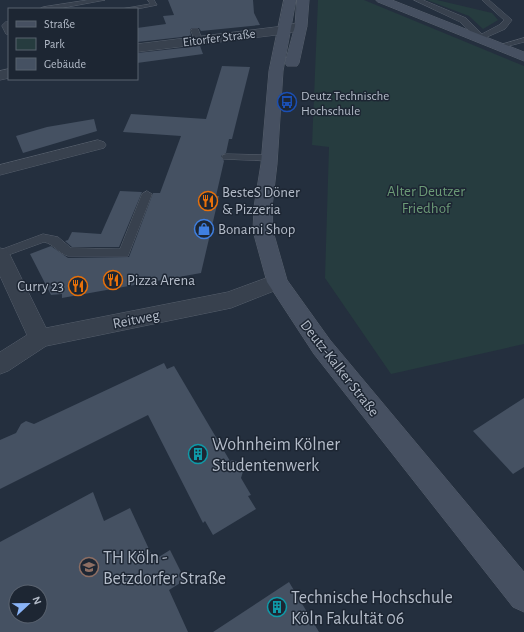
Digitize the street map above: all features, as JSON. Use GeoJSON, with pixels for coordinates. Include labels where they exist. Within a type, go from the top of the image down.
{"type":"FeatureCollection","features":[{"type":"Feature","properties":{"kind":"main road","name":"Deutz-Kalker Straße"},"geometry":{"type":"LineString","coordinates":[[290,0],[276,71],[269,158],[263,207],[264,231],[276,282],[322,347],[524,596]]}},
{"type":"Feature","properties":{"kind":"main road","name":"Deutz-Kalker Straße"},"geometry":{"type":"LineString","coordinates":[[274,99],[288,78],[301,26],[304,0]]}},
{"type":"Feature","properties":{"kind":"main road"},"geometry":{"type":"LineString","coordinates":[[382,0],[521,54]]}},
{"type":"Feature","properties":{"kind":"street","name":"Eitorfer Straße"},"geometry":{"type":"LineString","coordinates":[[138,48],[196,35],[284,30],[301,26]]}},
{"type":"Feature","properties":{"kind":"street"},"geometry":{"type":"LineString","coordinates":[[0,170],[98,145]]}},
{"type":"Feature","properties":{"kind":"street"},"geometry":{"type":"LineString","coordinates":[[0,254],[40,338]]}},
{"type":"Feature","properties":{"kind":"street","name":"Reitweg"},"geometry":{"type":"LineString","coordinates":[[0,364],[40,338],[231,300],[276,282]]}},
{"type":"Feature","properties":{"kind":"lane"},"geometry":{"type":"LineString","coordinates":[[49,8],[100,0]]}},
{"type":"Feature","properties":{"kind":"lane"},"geometry":{"type":"LineString","coordinates":[[132,8],[154,5],[151,0]]}},
{"type":"Feature","properties":{"kind":"lane"},"geometry":{"type":"LineString","coordinates":[[485,0],[508,20],[487,41]]}},
{"type":"Feature","properties":{"kind":"lane"},"geometry":{"type":"LineString","coordinates":[[414,1],[449,18],[455,29]]}},
{"type":"Feature","properties":{"kind":"lane"},"geometry":{"type":"LineString","coordinates":[[414,1],[458,17],[487,41],[524,40]]}},
{"type":"Feature","properties":{"kind":"lane"},"geometry":{"type":"LineString","coordinates":[[227,157],[269,158]]}},
{"type":"Feature","properties":{"kind":"lane"},"geometry":{"type":"LineString","coordinates":[[0,254],[43,238],[54,240],[68,252],[124,253],[147,194]]}},
{"type":"Feature","properties":{"kind":"green space","name":"Alter Deutzer Friedhof"},"geometry":{"type":"Polygon","coordinates":[[[318,0],[364,0],[524,66],[524,344],[391,374],[325,278],[329,147],[312,145],[318,0]]]}},
{"type":"Feature","properties":{"kind":"green space"},"geometry":{"type":"Polygon","coordinates":[[[427,0],[437,0],[492,13],[498,20],[483,29],[469,16],[427,0]]]}},
{"type":"Feature","properties":{"kind":"building"},"geometry":{"type":"Polygon","coordinates":[[[168,0],[253,0],[254,13],[260,25],[201,31],[199,28],[192,28],[190,30],[191,36],[138,42],[138,28],[166,24],[163,16],[174,15],[168,0]]]}},
{"type":"Feature","properties":{"kind":"building"},"geometry":{"type":"Polygon","coordinates":[[[200,46],[203,54],[138,63],[138,53],[200,46]]]}},
{"type":"Feature","properties":{"kind":"building"},"geometry":{"type":"Polygon","coordinates":[[[222,66],[250,67],[232,139],[229,139],[226,153],[221,156],[224,161],[216,196],[219,196],[201,273],[62,298],[62,294],[51,295],[30,254],[51,246],[68,258],[129,257],[153,193],[160,193],[181,136],[123,132],[131,114],[206,119],[222,66]]]}},
{"type":"Feature","properties":{"kind":"building"},"geometry":{"type":"Polygon","coordinates":[[[94,119],[97,131],[23,153],[16,136],[47,127],[94,119]]]}},
{"type":"Feature","properties":{"kind":"building"},"geometry":{"type":"Polygon","coordinates":[[[120,191],[142,192],[119,247],[72,247],[65,241],[68,240],[72,232],[101,234],[120,191]]]}},
{"type":"Feature","properties":{"kind":"building"},"geometry":{"type":"Polygon","coordinates":[[[164,363],[167,369],[174,366],[230,461],[233,460],[245,465],[241,478],[251,495],[248,496],[256,509],[213,535],[205,521],[203,523],[148,415],[0,489],[0,440],[16,433],[21,424],[26,421],[34,424],[164,363]]]}},
{"type":"Feature","properties":{"kind":"building"},"geometry":{"type":"Polygon","coordinates":[[[524,398],[524,467],[513,474],[473,431],[524,398]]]}},
{"type":"Feature","properties":{"kind":"building","name":"TH Köln - Betzdorfer Straße"},"geometry":{"type":"Polygon","coordinates":[[[93,492],[104,521],[130,508],[154,560],[170,550],[185,580],[169,590],[188,632],[0,632],[0,542],[93,492]]]}},
{"type":"Feature","properties":{"kind":"building","name":"Technische Hochschule Köln Fakultät 06"},"geometry":{"type":"Polygon","coordinates":[[[289,582],[319,632],[213,632],[289,582]]]}},
{"type":"Feature","properties":{"kind":"place","name":"Deutz Technische Hochschule"},"geometry":{"type":"Point","coordinates":[287,102]}},
{"type":"Feature","properties":{"kind":"place","name":"BesteS Döner & Pizzeria"},"geometry":{"type":"Point","coordinates":[208,201]}},
{"type":"Feature","properties":{"kind":"place","name":"Bonami Shop"},"geometry":{"type":"Point","coordinates":[204,229]}},
{"type":"Feature","properties":{"kind":"place","name":"Pizza Arena"},"geometry":{"type":"Point","coordinates":[113,280]}},
{"type":"Feature","properties":{"kind":"place","name":"Curry 23"},"geometry":{"type":"Point","coordinates":[78,286]}},
{"type":"Feature","properties":{"kind":"place","name":"Wohnheim Kölner Studentenwerk"},"geometry":{"type":"Point","coordinates":[198,454]}},
{"type":"Feature","properties":{"kind":"place","name":"TH Köln - Betzdorfer Straße"},"geometry":{"type":"Point","coordinates":[89,567]}},
{"type":"Feature","properties":{"kind":"place","name":"Technische Hochschule Köln Fakultät 06"},"geometry":{"type":"Point","coordinates":[277,607]}}]}
